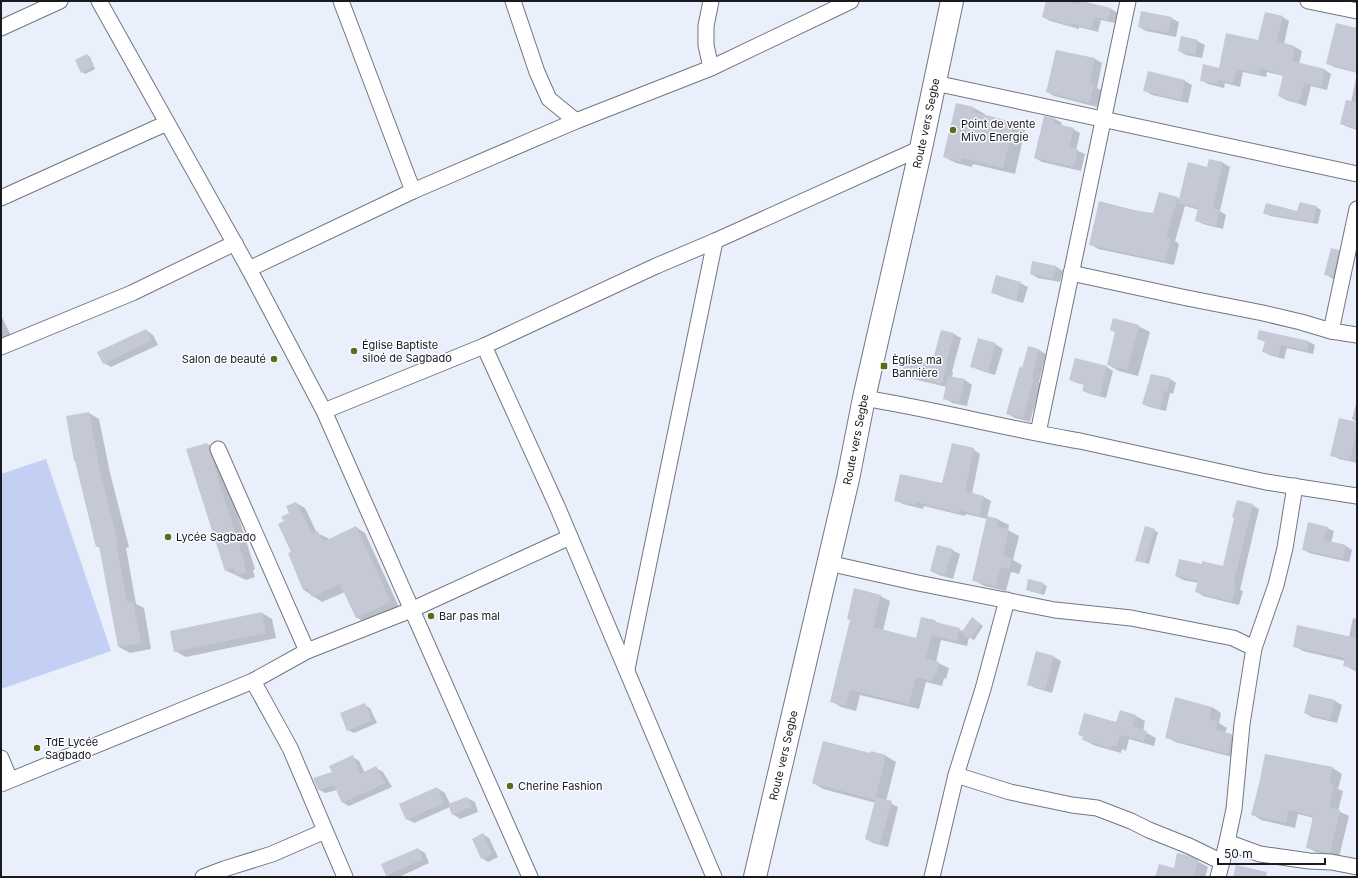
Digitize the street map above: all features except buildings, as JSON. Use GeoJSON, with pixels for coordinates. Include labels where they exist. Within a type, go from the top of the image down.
{"type":"FeatureCollection","features":[{"type":"Feature","properties":{"kind":"main road","name":"Route vers Segbe"},"geometry":{"type":"LineString","coordinates":[[755,877],[848,479],[864,398],[921,148],[952,1]]}},
{"type":"Feature","properties":{"kind":"street"},"geometry":{"type":"LineString","coordinates":[[1,28],[60,1]]}},
{"type":"Feature","properties":{"kind":"street"},"geometry":{"type":"LineString","coordinates":[[99,1],[235,243],[324,411],[411,610],[485,772],[530,877]]}},
{"type":"Feature","properties":{"kind":"street"},"geometry":{"type":"LineString","coordinates":[[341,1],[413,191]]}},
{"type":"Feature","properties":{"kind":"street"},"geometry":{"type":"LineString","coordinates":[[513,1],[536,72],[549,99],[576,121]]}},
{"type":"Feature","properties":{"kind":"street"},"geometry":{"type":"LineString","coordinates":[[711,1],[706,26],[706,45],[711,68]]}},
{"type":"Feature","properties":{"kind":"street"},"geometry":{"type":"LineString","coordinates":[[249,269],[413,191],[576,121],[711,68],[852,1]]}},
{"type":"Feature","properties":{"kind":"street"},"geometry":{"type":"LineString","coordinates":[[1038,433],[1128,1]]}},
{"type":"Feature","properties":{"kind":"street"},"geometry":{"type":"LineString","coordinates":[[1308,1],[1357,11]]}},
{"type":"Feature","properties":{"kind":"street"},"geometry":{"type":"LineString","coordinates":[[935,83],[1357,174]]}},
{"type":"Feature","properties":{"kind":"street"},"geometry":{"type":"LineString","coordinates":[[1,198],[167,123]]}},
{"type":"Feature","properties":{"kind":"street"},"geometry":{"type":"LineString","coordinates":[[324,411],[484,346],[656,266],[921,148]]}},
{"type":"Feature","properties":{"kind":"street"},"geometry":{"type":"LineString","coordinates":[[1331,331],[1357,209]]}},
{"type":"Feature","properties":{"kind":"street"},"geometry":{"type":"LineString","coordinates":[[627,669],[715,241]]}},
{"type":"Feature","properties":{"kind":"street"},"geometry":{"type":"LineString","coordinates":[[1,347],[132,292],[235,243]]}},
{"type":"Feature","properties":{"kind":"street"},"geometry":{"type":"LineString","coordinates":[[1071,273],[1182,298],[1262,313],[1331,331],[1357,335]]}},
{"type":"Feature","properties":{"kind":"street"},"geometry":{"type":"LineString","coordinates":[[484,346],[570,537],[714,877]]}},
{"type":"Feature","properties":{"kind":"street"},"geometry":{"type":"LineString","coordinates":[[864,398],[907,405],[1095,444],[1266,482],[1357,496]]}},
{"type":"Feature","properties":{"kind":"street"},"geometry":{"type":"LineString","coordinates":[[218,448],[307,651]]}},
{"type":"Feature","properties":{"kind":"street"},"geometry":{"type":"LineString","coordinates":[[1218,877],[1234,809],[1242,724],[1254,648],[1276,585],[1283,555],[1295,486]]}},
{"type":"Feature","properties":{"kind":"street"},"geometry":{"type":"LineString","coordinates":[[1,758],[5,782],[253,681],[307,651],[411,610],[570,537]]}},
{"type":"Feature","properties":{"kind":"street"},"geometry":{"type":"LineString","coordinates":[[828,563],[918,583],[1055,610],[1131,618],[1233,638],[1254,648]]}},
{"type":"Feature","properties":{"kind":"street"},"geometry":{"type":"LineString","coordinates":[[932,877],[956,775],[983,689],[1007,600]]}},
{"type":"Feature","properties":{"kind":"street"},"geometry":{"type":"LineString","coordinates":[[253,681],[290,748],[344,877]]}},
{"type":"Feature","properties":{"kind":"street"},"geometry":{"type":"LineString","coordinates":[[956,775],[1010,792],[1067,804],[1096,808],[1131,820],[1149,830],[1195,848],[1222,862]]}},
{"type":"Feature","properties":{"kind":"street"},"geometry":{"type":"LineString","coordinates":[[203,877],[272,854],[325,831]]}},
{"type":"Feature","properties":{"kind":"street"},"geometry":{"type":"LineString","coordinates":[[1227,842],[1260,854],[1309,861],[1331,862],[1357,867]]}},
{"type":"Feature","properties":{"kind":"shaded area"},"geometry":{"type":"Polygon","coordinates":[[[46,459],[111,651],[1,689],[1,474],[46,459]]]}},
{"type":"Feature","properties":{"kind":"place","name":"Point de vente Mivo Energie"},"geometry":{"type":"Point","coordinates":[953,130]}},
{"type":"Feature","properties":{"kind":"place","name":"Église Baptiste siloé de Sagbado"},"geometry":{"type":"Point","coordinates":[354,351]}},
{"type":"Feature","properties":{"kind":"place","name":"Salon de beauté"},"geometry":{"type":"Point","coordinates":[274,359]}},
{"type":"Feature","properties":{"kind":"place","name":"Èglise ma Bannière"},"geometry":{"type":"Point","coordinates":[884,366]}},
{"type":"Feature","properties":{"kind":"place","name":"Lycée Sagbado"},"geometry":{"type":"Point","coordinates":[168,537]}},
{"type":"Feature","properties":{"kind":"place","name":"Bar pas mal"},"geometry":{"type":"Point","coordinates":[431,616]}},
{"type":"Feature","properties":{"kind":"place","name":"TdE Lycée Sagbado"},"geometry":{"type":"Point","coordinates":[37,748]}},
{"type":"Feature","properties":{"kind":"place","name":"Cherine Fashion"},"geometry":{"type":"Point","coordinates":[510,786]}}]}
